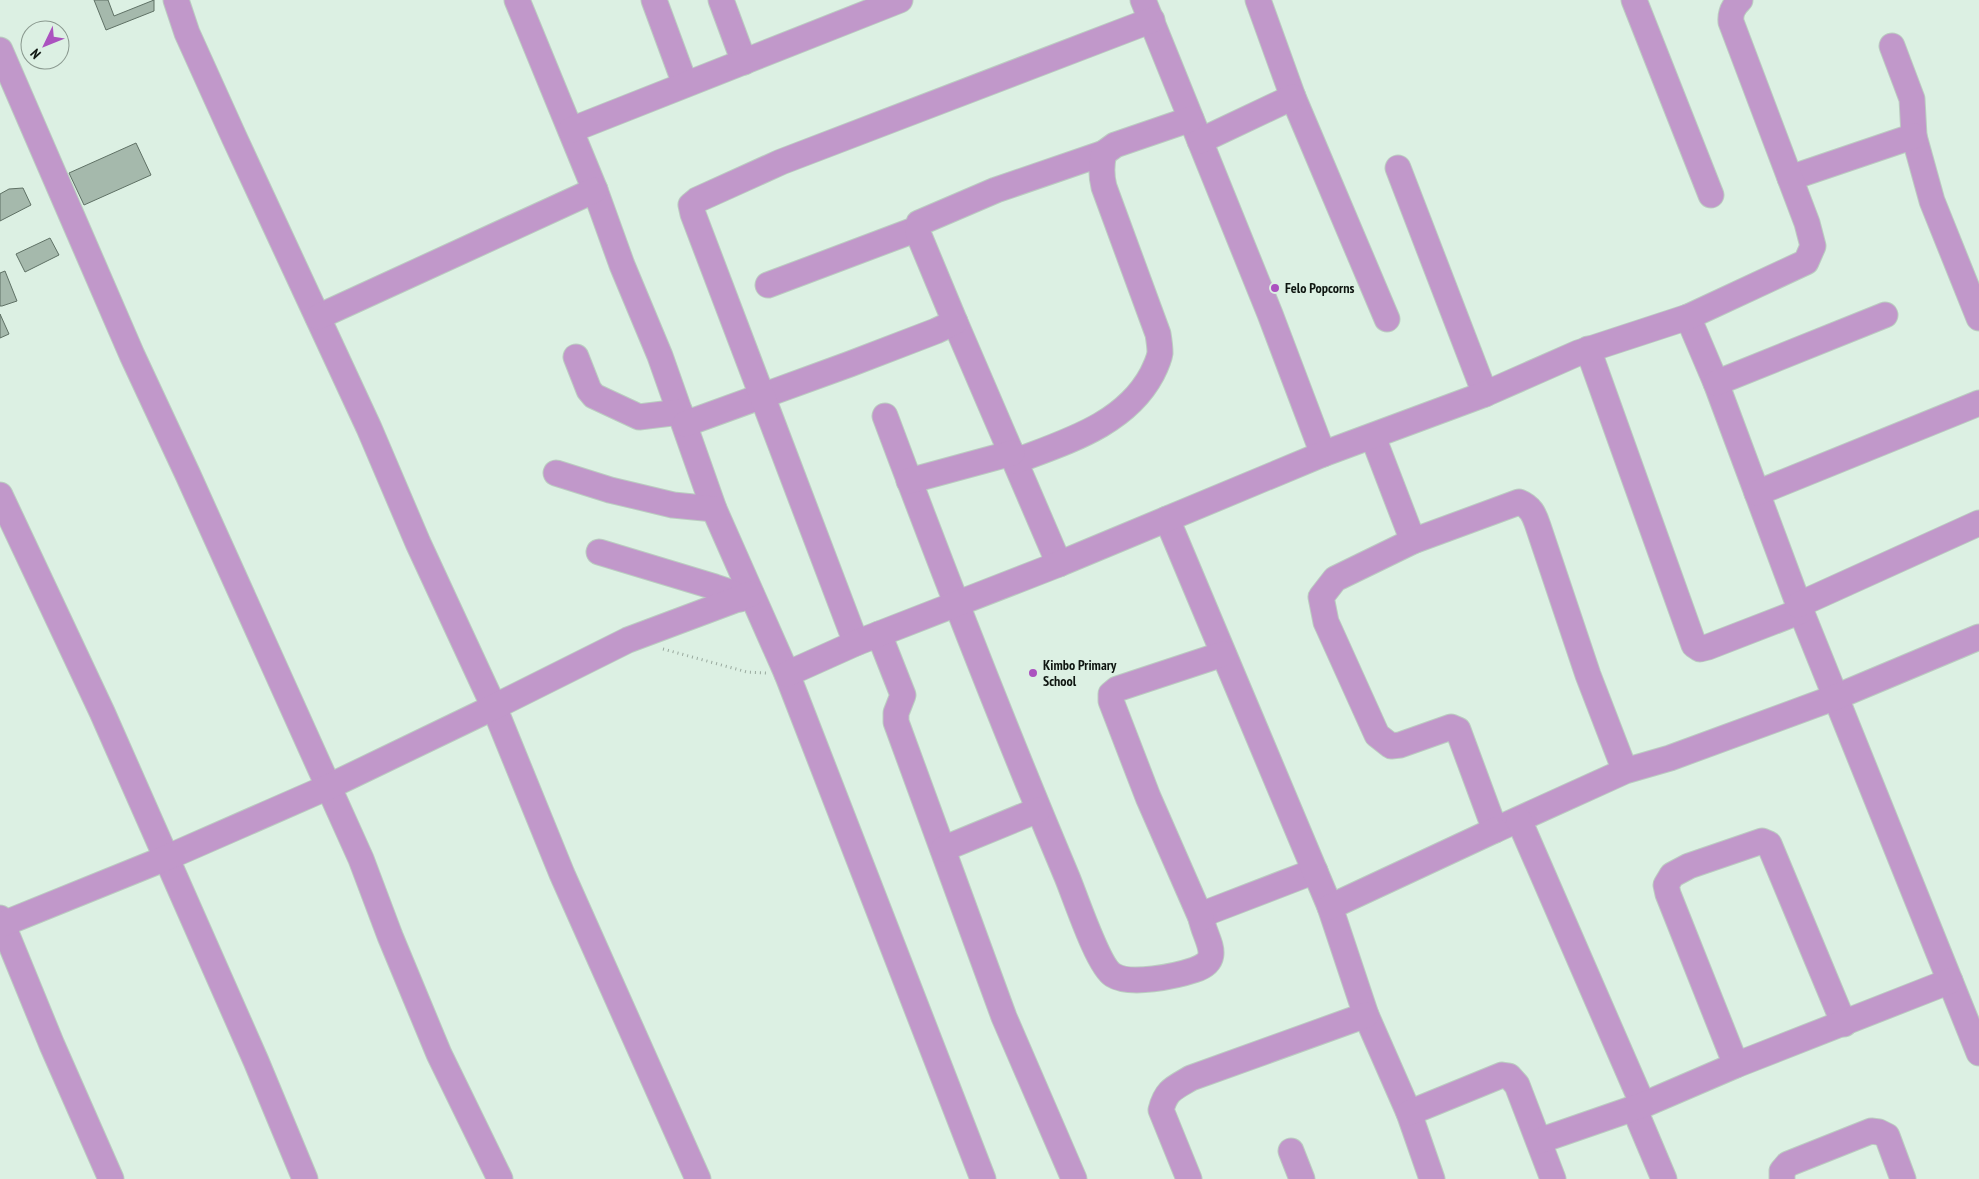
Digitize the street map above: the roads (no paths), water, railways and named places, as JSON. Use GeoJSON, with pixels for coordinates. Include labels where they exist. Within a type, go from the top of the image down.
{"type":"FeatureCollection","features":[{"type":"Feature","properties":{"kind":"street"},"geometry":{"type":"LineString","coordinates":[[517,0],[595,190],[622,265],[683,418],[746,596],[787,674],[983,1179]]}},
{"type":"Feature","properties":{"kind":"street"},"geometry":{"type":"LineString","coordinates":[[654,0],[685,84]]}},
{"type":"Feature","properties":{"kind":"street"},"geometry":{"type":"LineString","coordinates":[[721,0],[744,62]]}},
{"type":"Feature","properties":{"kind":"street"},"geometry":{"type":"LineString","coordinates":[[571,130],[900,0]]}},
{"type":"Feature","properties":{"kind":"street"},"geometry":{"type":"LineString","coordinates":[[1258,0],[1293,97],[1387,319]]}},
{"type":"Feature","properties":{"kind":"street"},"geometry":{"type":"LineString","coordinates":[[1634,0],[1711,195]]}},
{"type":"Feature","properties":{"kind":"street"},"geometry":{"type":"LineString","coordinates":[[787,674],[856,643],[1059,564],[1323,454],[1485,394],[1588,349],[1688,317],[1806,262],[1813,246],[1807,223],[1731,22],[1732,10],[1740,0]]}},
{"type":"Feature","properties":{"kind":"street"},"geometry":{"type":"LineString","coordinates":[[178,1],[187,33],[369,428],[418,543],[494,707],[562,874],[698,1179]]}},
{"type":"Feature","properties":{"kind":"street"},"geometry":{"type":"LineString","coordinates":[[856,643],[691,209],[694,202],[781,162],[1148,10],[1270,314],[1323,454]]}},
{"type":"Feature","properties":{"kind":"street"},"geometry":{"type":"LineString","coordinates":[[1892,46],[1912,99],[1914,136],[1932,201],[1979,318]]}},
{"type":"Feature","properties":{"kind":"street"},"geometry":{"type":"LineString","coordinates":[[0,50],[101,285],[197,493],[361,859],[390,936],[439,1054],[500,1179]]}},
{"type":"Feature","properties":{"kind":"street"},"geometry":{"type":"LineString","coordinates":[[1059,564],[955,322],[917,229],[919,223],[996,190],[1104,153],[1115,144],[1195,130],[1293,97]]}},
{"type":"Feature","properties":{"kind":"street"},"geometry":{"type":"LineString","coordinates":[[1790,178],[1914,136]]}},
{"type":"Feature","properties":{"kind":"street"},"geometry":{"type":"LineString","coordinates":[[909,480],[1014,457],[1097,427],[1117,416],[1146,386],[1160,354],[1158,334],[1104,187],[1101,175],[1104,153]]}},
{"type":"Feature","properties":{"kind":"street"},"geometry":{"type":"LineString","coordinates":[[1398,168],[1485,394]]}},
{"type":"Feature","properties":{"kind":"street"},"geometry":{"type":"LineString","coordinates":[[318,317],[595,190]]}},
{"type":"Feature","properties":{"kind":"street"},"geometry":{"type":"LineString","coordinates":[[768,285],[917,229]]}},
{"type":"Feature","properties":{"kind":"street"},"geometry":{"type":"LineString","coordinates":[[1716,383],[1885,316]]}},
{"type":"Feature","properties":{"kind":"street"},"geometry":{"type":"LineString","coordinates":[[1688,317],[1716,383],[1800,608],[1979,1054]]}},
{"type":"Feature","properties":{"kind":"street"},"geometry":{"type":"LineString","coordinates":[[576,357],[589,390],[594,396],[639,417],[683,418],[762,396],[850,364],[955,322]]}},
{"type":"Feature","properties":{"kind":"street"},"geometry":{"type":"LineString","coordinates":[[1588,349],[1694,645],[1700,649],[1800,608],[1979,523]]}},
{"type":"Feature","properties":{"kind":"street"},"geometry":{"type":"LineString","coordinates":[[1757,493],[1979,403]]}},
{"type":"Feature","properties":{"kind":"street"},"geometry":{"type":"LineString","coordinates":[[885,416],[955,604],[1038,810],[1105,967],[1112,975],[1122,979],[1136,980],[1190,971],[1205,966],[1211,959],[1212,951],[1203,931],[1201,918],[1148,797],[1111,701],[1111,694],[1117,689],[1223,654]]}},
{"type":"Feature","properties":{"kind":"street"},"geometry":{"type":"LineString","coordinates":[[1373,437],[1412,541]]}},
{"type":"Feature","properties":{"kind":"street"},"geometry":{"type":"LineString","coordinates":[[556,473],[610,490],[673,505],[714,509]]}},
{"type":"Feature","properties":{"kind":"street"},"geometry":{"type":"LineString","coordinates":[[0,495],[102,712],[256,1062],[305,1179]]}},
{"type":"Feature","properties":{"kind":"street"},"geometry":{"type":"LineString","coordinates":[[1495,830],[1458,730],[1451,727],[1400,746],[1386,744],[1377,735],[1326,622],[1321,597],[1335,579],[1412,541],[1519,502],[1527,505],[1533,512],[1588,675],[1625,771]]}},
{"type":"Feature","properties":{"kind":"street"},"geometry":{"type":"LineString","coordinates":[[1167,518],[1330,907],[1366,1016],[1409,1113],[1432,1179]]}},
{"type":"Feature","properties":{"kind":"street"},"geometry":{"type":"LineString","coordinates":[[1979,537],[1979,544]]}},
{"type":"Feature","properties":{"kind":"street"},"geometry":{"type":"LineString","coordinates":[[599,552],[746,596]]}},
{"type":"Feature","properties":{"kind":"street"},"geometry":{"type":"LineString","coordinates":[[111,1179],[52,1045],[2,921],[166,858],[328,787],[628,640],[746,596]]}},
{"type":"Feature","properties":{"kind":"street"},"geometry":{"type":"LineString","coordinates":[[879,634],[903,695],[896,713],[896,722],[1004,1017],[1074,1179]]}},
{"type":"Feature","properties":{"kind":"street"},"geometry":{"type":"LineString","coordinates":[[1330,907],[1625,771],[1670,758],[1836,698],[1979,637]]}},
{"type":"Feature","properties":{"kind":"street"},"geometry":{"type":"LineString","coordinates":[[943,849],[1038,810]]}},
{"type":"Feature","properties":{"kind":"street"},"geometry":{"type":"LineString","coordinates":[[1519,820],[1639,1107],[1664,1179]]}},
{"type":"Feature","properties":{"kind":"street"},"geometry":{"type":"LineString","coordinates":[[1736,1065],[1668,894],[1666,885],[1672,875],[1689,866],[1762,840],[1768,844],[1844,1024]]}},
{"type":"Feature","properties":{"kind":"street"},"geometry":{"type":"LineString","coordinates":[[1201,918],[1211,911],[1315,871]]}},
{"type":"Feature","properties":{"kind":"street"},"geometry":{"type":"LineString","coordinates":[[1539,1141],[1639,1107],[1736,1065],[1950,981]]}},
{"type":"Feature","properties":{"kind":"street"},"geometry":{"type":"LineString","coordinates":[[1189,1179],[1162,1110],[1164,1100],[1170,1091],[1191,1078],[1366,1016]]}},
{"type":"Feature","properties":{"kind":"street"},"geometry":{"type":"LineString","coordinates":[[1409,1113],[1502,1075],[1509,1076],[1517,1085],[1553,1179]]}},
{"type":"Feature","properties":{"kind":"street"},"geometry":{"type":"LineString","coordinates":[[1782,1179],[1782,1171],[1788,1164],[1871,1131],[1880,1132],[1887,1136],[1904,1179]]}},
{"type":"Feature","properties":{"kind":"street"},"geometry":{"type":"LineString","coordinates":[[1292,1151],[1302,1179]]}},
{"type":"Feature","properties":{"kind":"place","name":"Felo Popcorns"},"geometry":{"type":"Point","coordinates":[1275,288]}},
{"type":"Feature","properties":{"kind":"place","name":"Kimbo Primary School"},"geometry":{"type":"Point","coordinates":[1033,673]}}]}
